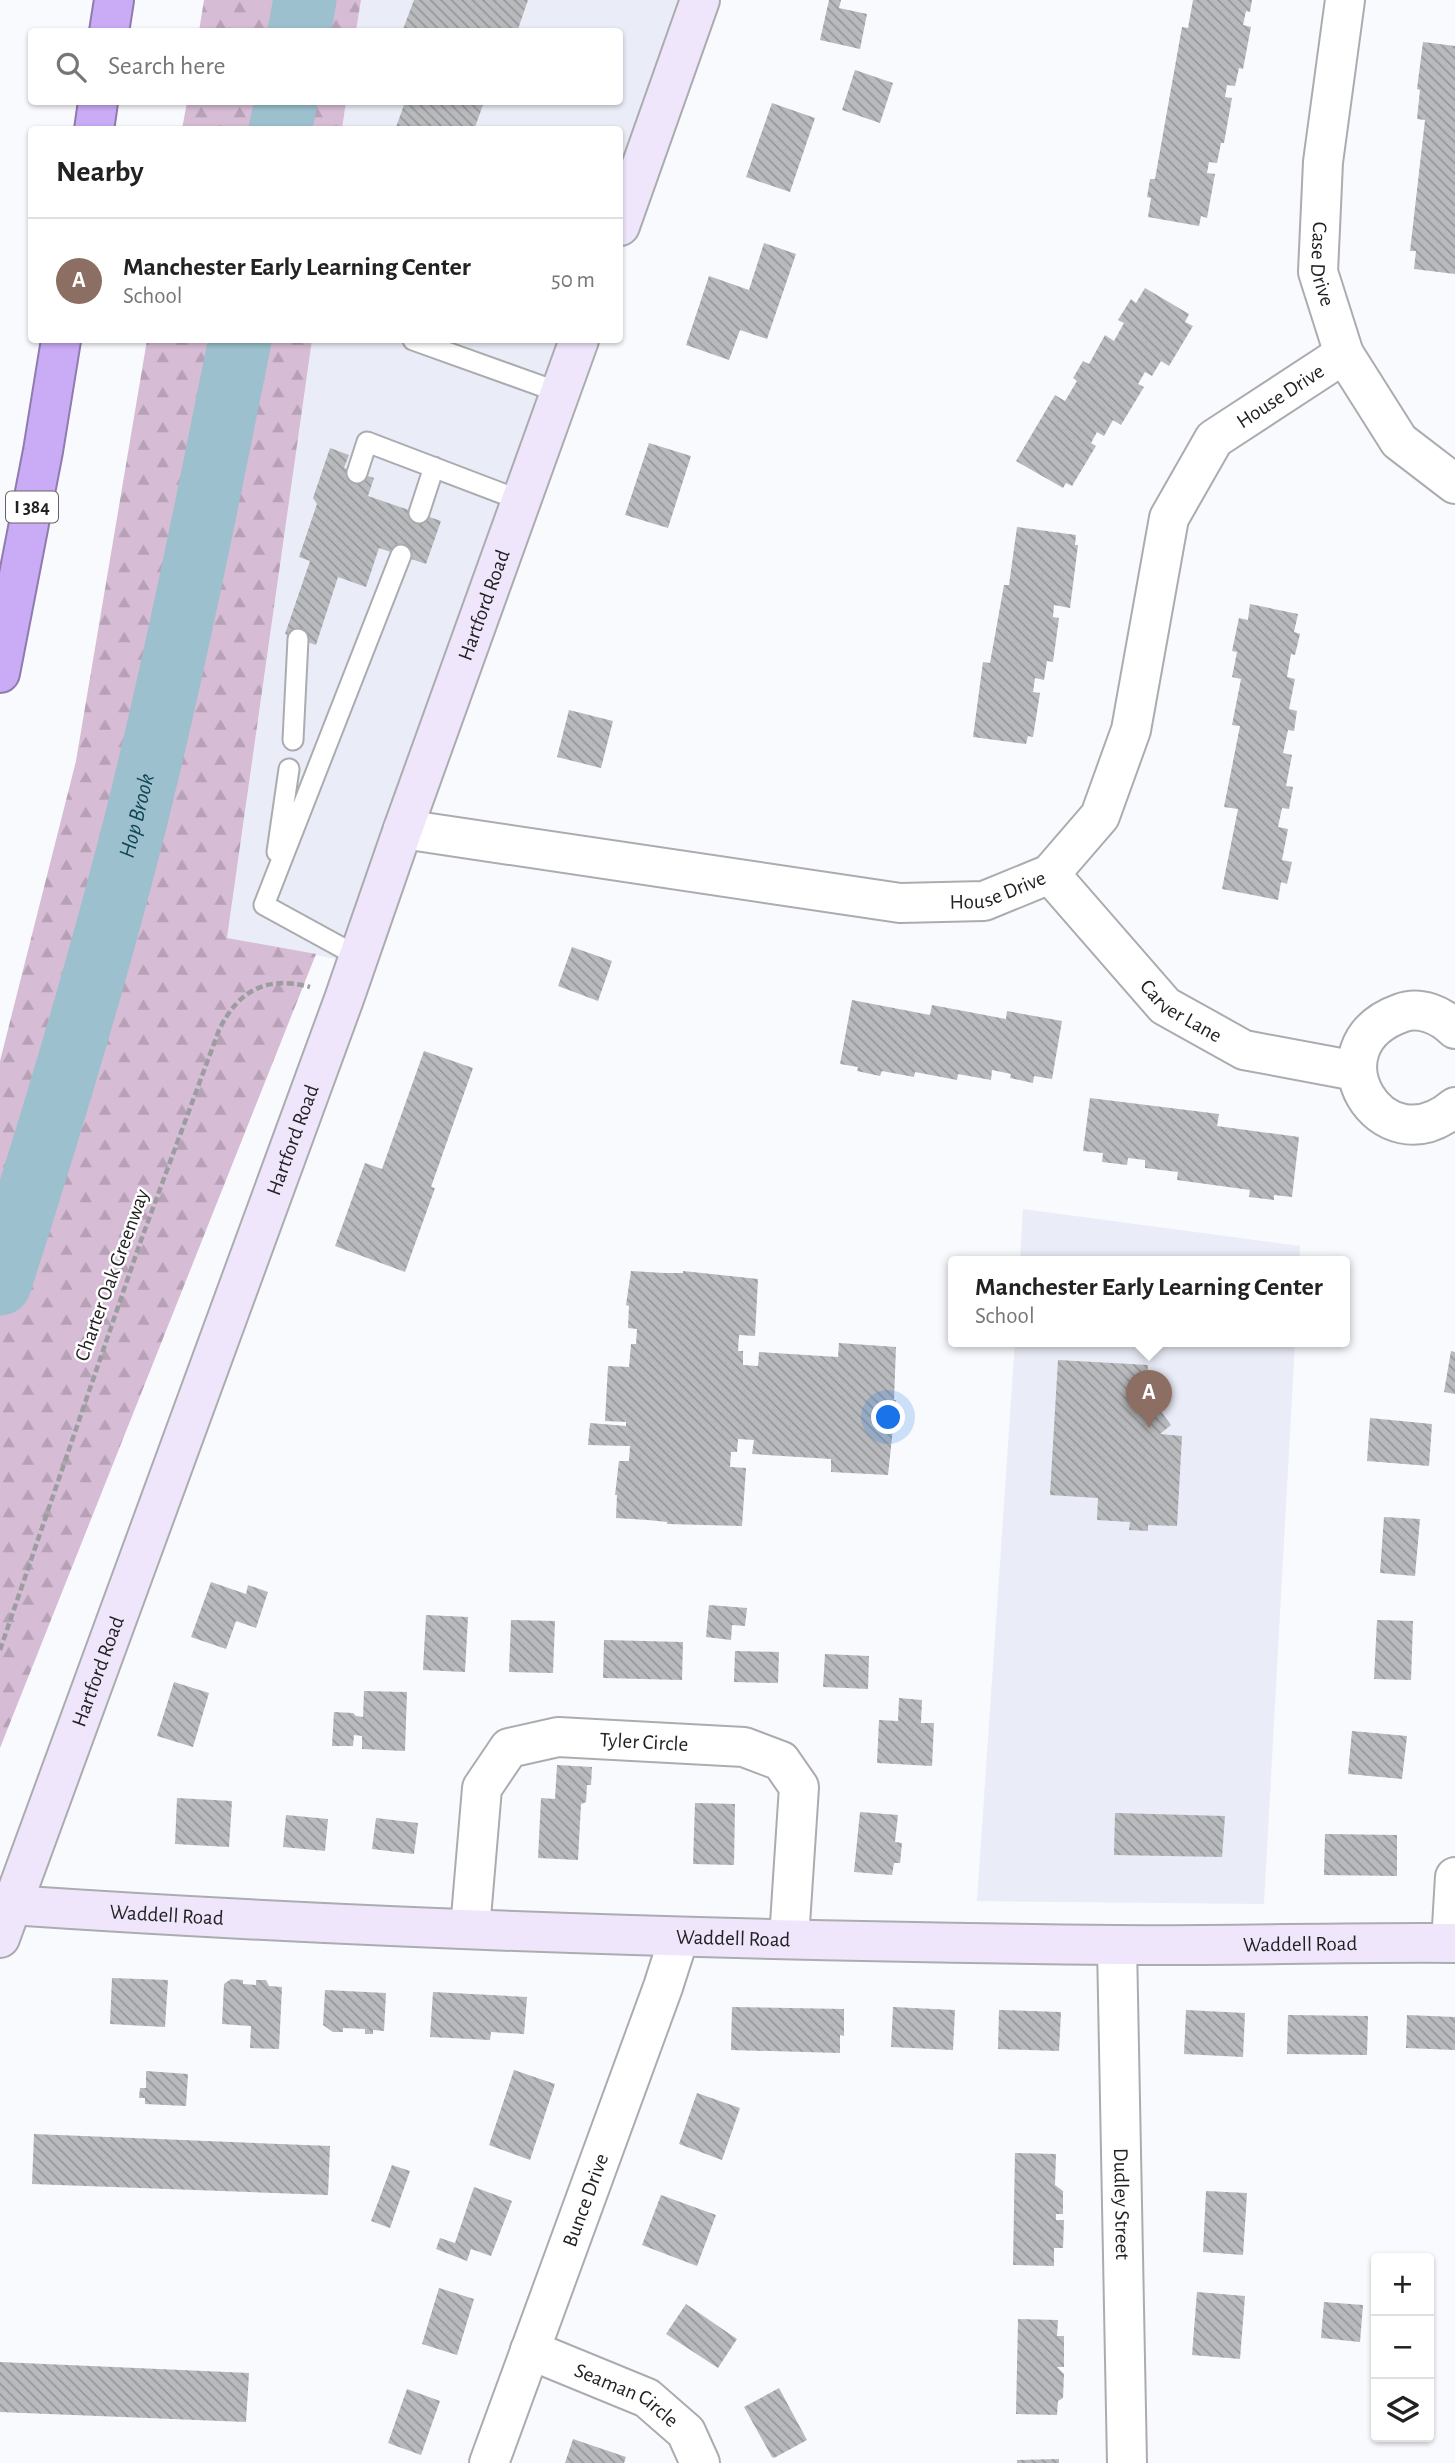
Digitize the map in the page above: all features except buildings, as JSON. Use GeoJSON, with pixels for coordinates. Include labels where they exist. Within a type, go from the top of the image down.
{"type":"FeatureCollection","features":[{"type":"Feature","properties":{"kind":"highway"},"geometry":{"type":"LineString","coordinates":[[110,28],[114,0]]}},
{"type":"Feature","properties":{"kind":"highway"},"geometry":{"type":"LineString","coordinates":[[95,126],[98,105]]}},
{"type":"Feature","properties":{"kind":"highway","name":"I 384"},"geometry":{"type":"LineString","coordinates":[[0,673],[60,343]]}},
{"type":"Feature","properties":{"kind":"main road"},"geometry":{"type":"LineString","coordinates":[[623,207],[626,188],[700,0]]}},
{"type":"Feature","properties":{"kind":"main road","name":"Hartford Road"},"geometry":{"type":"LineString","coordinates":[[6,1921],[359,957],[578,343]]}},
{"type":"Feature","properties":{"kind":"main road","name":"Waddell Road"},"geometry":{"type":"LineString","coordinates":[[6,1921],[1117,1945],[1453,1943]]}},
{"type":"Feature","properties":{"kind":"street","name":"Case Drive"},"geometry":{"type":"LineString","coordinates":[[1345,0],[1323,162],[1318,272],[1344,354],[1399,442],[1455,484]]}},
{"type":"Feature","properties":{"kind":"street","name":"House Drive"},"geometry":{"type":"LineString","coordinates":[[403,829],[900,903],[984,901],[1050,874],[1100,816],[1131,730],[1169,518],[1181,496],[1214,439],[1344,354]]}},
{"type":"Feature","properties":{"kind":"street","name":"Carver Lane"},"geometry":{"type":"LineString","coordinates":[[1050,874],[1165,1006],[1244,1050],[1356,1071]]}},
{"type":"Feature","properties":{"kind":"street"},"geometry":{"type":"LineString","coordinates":[[1455,1029],[1445,1019],[1427,1012],[1407,1011],[1382,1020],[1363,1042],[1356,1071],[1358,1083],[1367,1102],[1381,1116],[1400,1124],[1424,1125],[1442,1118],[1455,1107]]}},
{"type":"Feature","properties":{"kind":"street","name":"Tyler Circle"},"geometry":{"type":"LineString","coordinates":[[470,1929],[482,1788],[509,1748],[558,1737],[744,1747],[781,1760],[799,1787],[789,1939]]}},
{"type":"Feature","properties":{"kind":"street"},"geometry":{"type":"LineString","coordinates":[[1453,1943],[1455,1877]]}},
{"type":"Feature","properties":{"kind":"street","name":"Bunce Drive"},"geometry":{"type":"LineString","coordinates":[[489,2463],[659,2000],[679,1937]]}},
{"type":"Feature","properties":{"kind":"street","name":"Dudley Street"},"geometry":{"type":"LineString","coordinates":[[1117,1945],[1127,2463]]}},
{"type":"Feature","properties":{"kind":"street","name":"Seaman Circle"},"geometry":{"type":"LineString","coordinates":[[530,2350],[647,2398],[686,2432],[701,2463]]}},
{"type":"Feature","properties":{"kind":"lane"},"geometry":{"type":"LineString","coordinates":[[421,343],[561,393]]}},
{"type":"Feature","properties":{"kind":"lane"},"geometry":{"type":"LineString","coordinates":[[357,473],[367,442],[522,501]]}},
{"type":"Feature","properties":{"kind":"lane"},"geometry":{"type":"LineString","coordinates":[[419,513],[434,467]]}},
{"type":"Feature","properties":{"kind":"lane"},"geometry":{"type":"LineString","coordinates":[[359,957],[264,905],[401,555]]}},
{"type":"Feature","properties":{"kind":"lane"},"geometry":{"type":"LineString","coordinates":[[293,740],[298,639]]}},
{"type":"Feature","properties":{"kind":"lane"},"geometry":{"type":"LineString","coordinates":[[273,884],[289,769]]}},
{"type":"Feature","properties":{"kind":"path","name":"Charter Oak Greenway"},"geometry":{"type":"LineString","coordinates":[[0,1650],[105,1341],[219,1030],[233,1006],[253,990],[279,983],[296,983],[320,990]]}},
{"type":"Feature","properties":{"kind":"shaded area"},"geometry":{"type":"Polygon","coordinates":[[[361,0],[678,0],[623,156],[623,126],[343,126],[346,105],[623,105],[623,28],[356,28],[361,0]]]}},
{"type":"Feature","properties":{"kind":"shaded area"},"geometry":{"type":"Polygon","coordinates":[[[312,343],[556,343],[337,959],[227,939],[312,343]]]}},
{"type":"Feature","properties":{"kind":"shaded area"},"geometry":{"type":"Polygon","coordinates":[[[1023,1209],[1300,1246],[1299,1256],[1020,1256],[1023,1209]]]}},
{"type":"Feature","properties":{"kind":"shaded area"},"geometry":{"type":"Polygon","coordinates":[[[1015,1347],[1295,1347],[1264,1904],[977,1901],[1015,1347]]]}},
{"type":"Feature","properties":{"kind":"green space"},"geometry":{"type":"Polygon","coordinates":[[[204,0],[361,0],[356,28],[199,28],[204,0]]]}},
{"type":"Feature","properties":{"kind":"green space"},"geometry":{"type":"Polygon","coordinates":[[[186,105],[346,105],[342,126],[183,126],[186,105]]]}},
{"type":"Feature","properties":{"kind":"green space"},"geometry":{"type":"Polygon","coordinates":[[[146,343],[312,343],[227,938],[316,954],[0,1748],[0,1061],[76,761],[146,343]]]}},
{"type":"Feature","properties":{"kind":"waterway","name":"Hop Brook"},"geometry":{"type":"LineString","coordinates":[[300,28],[305,0]]}},
{"type":"Feature","properties":{"kind":"waterway","name":"Hop Brook"},"geometry":{"type":"LineString","coordinates":[[281,126],[285,105]]}},
{"type":"Feature","properties":{"kind":"waterway","name":"Hop Brook"},"geometry":{"type":"LineString","coordinates":[[0,1284],[72,1051],[137,816],[204,519],[239,343]]}},
{"type":"Feature","properties":{"kind":"place","name":"Manchester Early Learning Center"},"geometry":{"type":"Point","coordinates":[1149,1428]}}]}
